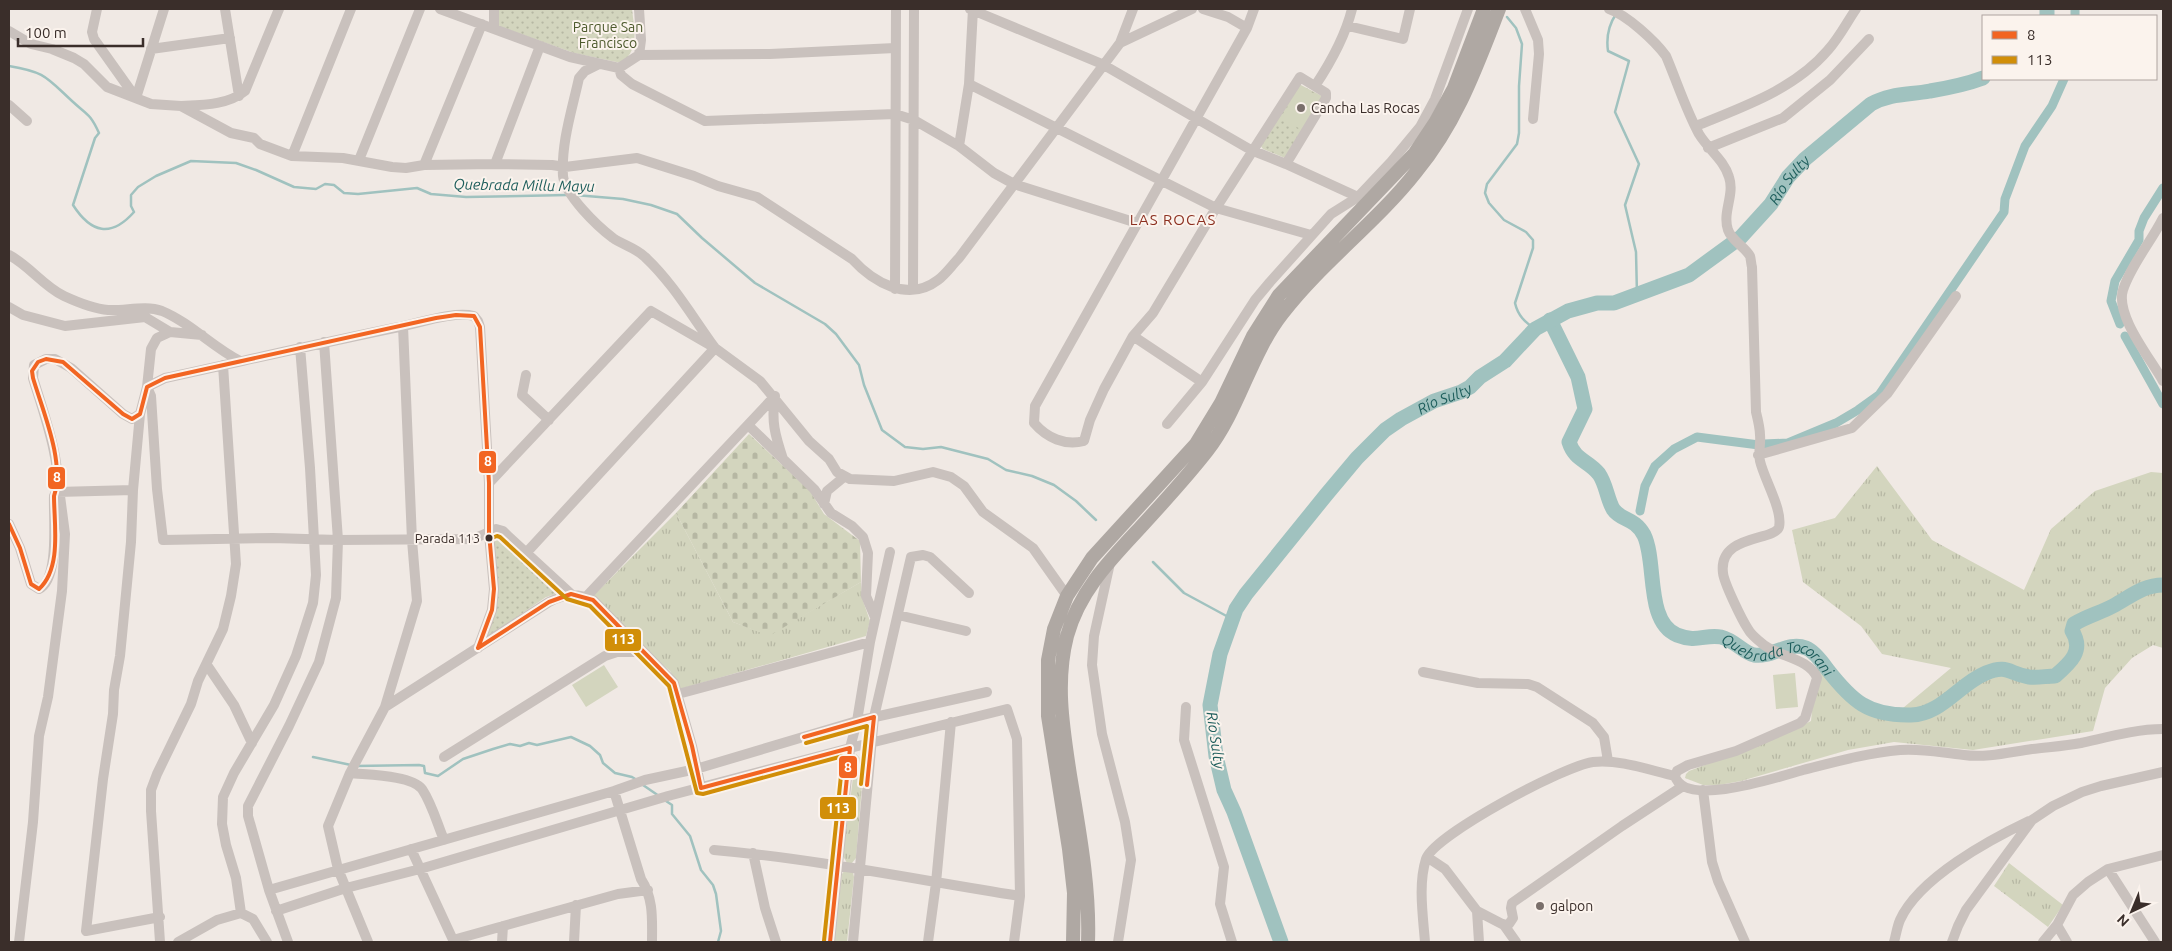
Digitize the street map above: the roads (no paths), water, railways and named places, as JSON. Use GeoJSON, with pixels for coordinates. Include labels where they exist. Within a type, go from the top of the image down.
{"type":"FeatureCollection","features":[{"type":"Feature","properties":{"kind":"highway"},"geometry":{"type":"LineString","coordinates":[[1074,942],[1074,893],[1046,694],[1048,660],[1054,629],[1067,596],[1092,558],[1196,444],[1221,403],[1253,336],[1279,295],[1415,153],[1435,123],[1454,88],[1484,9]]}},
{"type":"Feature","properties":{"kind":"highway"},"geometry":{"type":"LineString","coordinates":[[1088,942],[1088,915],[1081,845],[1062,729],[1060,693],[1062,664],[1068,634],[1076,610],[1089,587],[1110,560],[1196,465],[1221,432],[1269,334],[1280,316],[1317,274],[1400,192],[1440,141],[1468,89],[1499,9]]}},
{"type":"Feature","properties":{"kind":"street"},"geometry":{"type":"LineString","coordinates":[[97,9],[92,32],[94,39],[136,98]]}},
{"type":"Feature","properties":{"kind":"street"},"geometry":{"type":"LineString","coordinates":[[136,98],[164,9]]}},
{"type":"Feature","properties":{"kind":"street"},"geometry":{"type":"LineString","coordinates":[[225,9],[239,96]]}},
{"type":"Feature","properties":{"kind":"street"},"geometry":{"type":"LineString","coordinates":[[9,31],[31,44],[52,49],[74,58],[107,87],[151,104],[181,106],[224,102],[239,96],[250,84],[280,9]]}},
{"type":"Feature","properties":{"kind":"street"},"geometry":{"type":"LineString","coordinates":[[292,156],[351,9]]}},
{"type":"Feature","properties":{"kind":"street"},"geometry":{"type":"LineString","coordinates":[[359,160],[420,9]]}},
{"type":"Feature","properties":{"kind":"street"},"geometry":{"type":"LineString","coordinates":[[440,9],[540,46],[599,64],[619,68],[639,56],[770,54],[895,48]]}},
{"type":"Feature","properties":{"kind":"street"},"geometry":{"type":"LineString","coordinates":[[494,9],[494,28]]}},
{"type":"Feature","properties":{"kind":"street"},"geometry":{"type":"LineString","coordinates":[[639,9],[641,40],[639,56]]}},
{"type":"Feature","properties":{"kind":"street"},"geometry":{"type":"LineString","coordinates":[[895,288],[896,9]]}},
{"type":"Feature","properties":{"kind":"street"},"geometry":{"type":"LineString","coordinates":[[914,9],[914,289]]}},
{"type":"Feature","properties":{"kind":"street"},"geometry":{"type":"LineString","coordinates":[[960,146],[969,84],[972,9],[1102,64],[1196,120],[1251,150],[1358,197]]}},
{"type":"Feature","properties":{"kind":"street"},"geometry":{"type":"LineString","coordinates":[[181,106],[231,133],[254,138],[260,144],[292,156],[359,160],[392,167],[495,164],[565,167],[637,158],[757,198],[852,259],[864,272],[880,283],[895,288],[914,289],[938,281],[959,258],[1102,64],[1120,43],[1133,9]]}},
{"type":"Feature","properties":{"kind":"street"},"geometry":{"type":"LineString","coordinates":[[1120,43],[1192,9]]}},
{"type":"Feature","properties":{"kind":"street"},"geometry":{"type":"LineString","coordinates":[[1203,9],[1228,17],[1247,28]]}},
{"type":"Feature","properties":{"kind":"street"},"geometry":{"type":"LineString","coordinates":[[1254,9],[1247,28],[1035,406],[1034,423],[1042,433],[1073,444],[1084,441],[1090,420],[1104,389],[1133,336],[1154,313],[1251,150],[1300,77],[1326,94],[1326,98],[1286,164]]}},
{"type":"Feature","properties":{"kind":"street"},"geometry":{"type":"LineString","coordinates":[[1315,86],[1330,63],[1348,26],[1352,9]]}},
{"type":"Feature","properties":{"kind":"street"},"geometry":{"type":"LineString","coordinates":[[1348,26],[1403,39],[1410,9]]}},
{"type":"Feature","properties":{"kind":"street"},"geometry":{"type":"LineString","coordinates":[[1168,424],[1202,382],[1256,300],[1311,235],[1331,214],[1358,197],[1420,127],[1435,99],[1468,9]]}},
{"type":"Feature","properties":{"kind":"street"},"geometry":{"type":"LineString","coordinates":[[1524,9],[1538,40],[1539,54],[1533,119]]}},
{"type":"Feature","properties":{"kind":"street"},"geometry":{"type":"LineString","coordinates":[[1696,126],[1778,90],[1806,72],[1828,50],[1856,9]]}},
{"type":"Feature","properties":{"kind":"street"},"geometry":{"type":"LineString","coordinates":[[1611,10],[1624,17],[1659,47],[1666,56],[1696,126],[1708,148],[1716,154],[1729,176],[1731,187],[1725,220],[1730,235],[1750,256],[1752,267],[1756,412],[1760,435],[1758,455],[1776,505],[1779,526],[1772,533],[1742,542],[1736,546],[1726,558],[1722,573],[1748,631],[1765,645],[1788,658],[1810,666],[1817,678],[1805,718],[1800,723],[1744,748],[1688,765],[1677,771],[1675,776]]}},
{"type":"Feature","properties":{"kind":"street"},"geometry":{"type":"LineString","coordinates":[[424,165],[482,24]]}},
{"type":"Feature","properties":{"kind":"street"},"geometry":{"type":"LineString","coordinates":[[151,49],[230,38]]}},
{"type":"Feature","properties":{"kind":"street"},"geometry":{"type":"LineString","coordinates":[[1708,148],[1783,118],[1830,80],[1869,39]]}},
{"type":"Feature","properties":{"kind":"street"},"geometry":{"type":"LineString","coordinates":[[495,164],[540,46]]}},
{"type":"Feature","properties":{"kind":"street"},"geometry":{"type":"LineString","coordinates":[[599,64],[585,71],[580,78],[563,152],[564,176],[574,200],[614,239],[639,251],[647,259],[715,348]]}},
{"type":"Feature","properties":{"kind":"street"},"geometry":{"type":"LineString","coordinates":[[619,68],[621,75],[632,84],[705,121],[895,114],[914,120],[960,146],[994,172],[1014,184],[1138,223]]}},
{"type":"Feature","properties":{"kind":"street"},"geometry":{"type":"LineString","coordinates":[[969,84],[1216,208],[1311,235]]}},
{"type":"Feature","properties":{"kind":"street"},"geometry":{"type":"LineString","coordinates":[[9,105],[27,121]]}},
{"type":"Feature","properties":{"kind":"street"},"geometry":{"type":"LineString","coordinates":[[2163,218],[2160,229],[2123,292],[2123,309],[2137,340],[2163,381]]}},
{"type":"Feature","properties":{"kind":"street"},"geometry":{"type":"LineString","coordinates":[[9,255],[26,266],[54,291],[66,297],[100,309],[149,308],[161,310],[185,323],[227,354],[240,361]]}},
{"type":"Feature","properties":{"kind":"street"},"geometry":{"type":"LineString","coordinates":[[1758,455],[1852,428],[1887,394],[1956,296]]}},
{"type":"Feature","properties":{"kind":"street"},"geometry":{"type":"LineString","coordinates":[[9,307],[23,315],[64,326],[145,317],[170,332],[202,335]]}},
{"type":"Feature","properties":{"kind":"street"},"geometry":{"type":"LineString","coordinates":[[490,483],[651,311],[715,348],[760,381],[775,396],[809,441],[823,453],[837,472],[844,477],[850,479],[894,481],[933,472],[951,477],[964,486],[983,512],[1033,548],[1067,596]]}},
{"type":"Feature","properties":{"kind":"street"},"geometry":{"type":"LineString","coordinates":[[147,387],[166,378],[300,347],[461,315],[474,316],[478,321],[490,483],[489,533],[494,589],[493,601],[478,648]]}},
{"type":"Feature","properties":{"kind":"street"},"geometry":{"type":"LineString","coordinates":[[368,942],[338,869],[328,826],[350,773],[386,707],[416,601],[403,326]]}},
{"type":"Feature","properties":{"kind":"street"},"geometry":{"type":"LineString","coordinates":[[160,917],[86,931],[103,779],[113,714],[114,690],[120,656],[131,542],[133,490],[140,414],[147,387],[154,342],[157,338],[170,332]]}},
{"type":"Feature","properties":{"kind":"street"},"geometry":{"type":"LineString","coordinates":[[1133,336],[1202,382]]}},
{"type":"Feature","properties":{"kind":"street"},"geometry":{"type":"LineString","coordinates":[[288,942],[269,890],[248,816],[248,806],[319,662],[336,598],[338,540],[324,342]]}},
{"type":"Feature","properties":{"kind":"street"},"geometry":{"type":"LineString","coordinates":[[241,913],[236,878],[226,845],[221,809],[228,784],[274,706],[306,629],[313,603],[316,575],[310,468],[300,347]]}},
{"type":"Feature","properties":{"kind":"street"},"geometry":{"type":"LineString","coordinates":[[527,552],[715,348]]}},
{"type":"Feature","properties":{"kind":"street"},"geometry":{"type":"LineString","coordinates":[[18,942],[33,822],[39,736],[48,697],[62,591],[65,534],[60,496],[57,492],[56,460],[33,378],[34,365],[46,359],[55,359],[63,362],[123,414],[132,418],[140,414]]}},
{"type":"Feature","properties":{"kind":"street"},"geometry":{"type":"LineString","coordinates":[[160,942],[151,790],[191,704],[198,681],[207,665],[228,614],[236,564],[236,540],[223,365]]}},
{"type":"Feature","properties":{"kind":"street"},"geometry":{"type":"LineString","coordinates":[[526,375],[522,395],[549,420]]}},
{"type":"Feature","properties":{"kind":"street"},"geometry":{"type":"LineString","coordinates":[[147,387],[152,396],[157,488],[163,540],[313,538],[338,540],[473,539],[496,530],[503,531],[571,594]]}},
{"type":"Feature","properties":{"kind":"street"},"geometry":{"type":"LineString","coordinates":[[586,597],[775,396]]}},
{"type":"Feature","properties":{"kind":"street"},"geometry":{"type":"LineString","coordinates":[[775,396],[772,417],[775,435],[784,462]]}},
{"type":"Feature","properties":{"kind":"street"},"geometry":{"type":"LineString","coordinates":[[748,425],[784,462],[814,489],[831,513],[852,526],[863,537],[868,553],[866,596],[875,617]]}},
{"type":"Feature","properties":{"kind":"street"},"geometry":{"type":"LineString","coordinates":[[824,504],[826,491],[844,477]]}},
{"type":"Feature","properties":{"kind":"street"},"geometry":{"type":"LineString","coordinates":[[57,492],[133,490]]}},
{"type":"Feature","properties":{"kind":"street"},"geometry":{"type":"LineString","coordinates":[[9,524],[20,548],[31,584],[39,589],[44,587],[52,567],[55,530],[54,496],[57,492]]}},
{"type":"Feature","properties":{"kind":"street"},"geometry":{"type":"LineString","coordinates":[[830,942],[850,748],[857,721],[875,617],[890,552]]}},
{"type":"Feature","properties":{"kind":"street"},"geometry":{"type":"LineString","coordinates":[[853,942],[874,717],[912,556],[923,554],[930,557],[969,593]]}},
{"type":"Feature","properties":{"kind":"street"},"geometry":{"type":"LineString","coordinates":[[1110,560],[1094,636],[1092,665],[1102,734],[1126,822],[1131,860],[1118,942]]}},
{"type":"Feature","properties":{"kind":"street"},"geometry":{"type":"LineString","coordinates":[[386,707],[549,602],[571,594],[586,597],[593,600],[674,683],[692,746],[701,788]]}},
{"type":"Feature","properties":{"kind":"street"},"geometry":{"type":"LineString","coordinates":[[898,615],[966,631]]}},
{"type":"Feature","properties":{"kind":"street"},"geometry":{"type":"LineString","coordinates":[[678,694],[870,642]]}},
{"type":"Feature","properties":{"kind":"street"},"geometry":{"type":"LineString","coordinates":[[444,757],[605,656],[617,652],[642,652]]}},
{"type":"Feature","properties":{"kind":"street"},"geometry":{"type":"LineString","coordinates":[[207,665],[234,705],[252,743]]}},
{"type":"Feature","properties":{"kind":"street"},"geometry":{"type":"LineString","coordinates":[[1423,672],[1478,683],[1528,684],[1537,687],[1593,723],[1604,737],[1608,761]]}},
{"type":"Feature","properties":{"kind":"street"},"geometry":{"type":"LineString","coordinates":[[269,890],[614,791],[645,780],[696,769],[857,721],[987,692]]}},
{"type":"Feature","properties":{"kind":"street"},"geometry":{"type":"LineString","coordinates":[[1186,707],[1184,740],[1224,867],[1220,904],[1232,942]]}},
{"type":"Feature","properties":{"kind":"street"},"geometry":{"type":"LineString","coordinates":[[276,911],[346,888],[420,869],[668,796],[1007,709],[1017,739],[1020,896],[1014,942]]}},
{"type":"Feature","properties":{"kind":"street"},"geometry":{"type":"LineString","coordinates":[[928,942],[936,883],[951,722]]}},
{"type":"Feature","properties":{"kind":"street"},"geometry":{"type":"LineString","coordinates":[[1675,776],[1679,784],[1703,790],[1744,786],[1843,759],[1900,750],[1925,749],[1965,756],[2078,743],[2129,732],[2163,729]]}},
{"type":"Feature","properties":{"kind":"street"},"geometry":{"type":"LineString","coordinates":[[1425,942],[1423,876],[1427,857],[1436,845],[1450,835],[1504,802],[1578,765],[1608,761],[1675,776]]}},
{"type":"Feature","properties":{"kind":"street"},"geometry":{"type":"LineString","coordinates":[[1894,942],[1900,920],[1908,907],[1925,888],[1949,867],[1975,849],[2082,792],[2163,772]]}},
{"type":"Feature","properties":{"kind":"street"},"geometry":{"type":"LineString","coordinates":[[350,773],[391,777],[414,783],[421,788],[444,840]]}},
{"type":"Feature","properties":{"kind":"street"},"geometry":{"type":"LineString","coordinates":[[1504,925],[1509,924],[1513,918],[1512,903],[1622,826],[1684,786]]}},
{"type":"Feature","properties":{"kind":"street"},"geometry":{"type":"LineString","coordinates":[[1703,790],[1712,862],[1718,881],[1745,942]]}},
{"type":"Feature","properties":{"kind":"street"},"geometry":{"type":"LineString","coordinates":[[614,791],[641,879],[648,890],[652,902],[652,942]]}},
{"type":"Feature","properties":{"kind":"street"},"geometry":{"type":"LineString","coordinates":[[1952,942],[1966,910],[2032,820]]}},
{"type":"Feature","properties":{"kind":"street"},"geometry":{"type":"LineString","coordinates":[[411,849],[453,941],[618,894],[648,890]]}},
{"type":"Feature","properties":{"kind":"street"},"geometry":{"type":"LineString","coordinates":[[714,850],[753,853],[860,868],[936,883],[1020,896]]}},
{"type":"Feature","properties":{"kind":"street"},"geometry":{"type":"LineString","coordinates":[[753,853],[765,908],[776,942]]}},
{"type":"Feature","properties":{"kind":"street"},"geometry":{"type":"LineString","coordinates":[[2042,942],[2056,925],[2073,895],[2088,882],[2108,869],[2163,855]]}},
{"type":"Feature","properties":{"kind":"street"},"geometry":{"type":"LineString","coordinates":[[1427,857],[1445,869],[1477,911],[1504,925],[1516,942]]}},
{"type":"Feature","properties":{"kind":"street"},"geometry":{"type":"LineString","coordinates":[[2108,869],[2155,942]]}},
{"type":"Feature","properties":{"kind":"street"},"geometry":{"type":"LineString","coordinates":[[574,942],[576,905]]}},
{"type":"Feature","properties":{"kind":"street"},"geometry":{"type":"LineString","coordinates":[[1477,911],[1479,942]]}},
{"type":"Feature","properties":{"kind":"street"},"geometry":{"type":"LineString","coordinates":[[178,942],[185,936],[222,918],[241,913],[253,919],[260,926],[267,942]]}},
{"type":"Feature","properties":{"kind":"street"},"geometry":{"type":"LineString","coordinates":[[2056,925],[2068,942]]}},
{"type":"Feature","properties":{"kind":"street"},"geometry":{"type":"LineString","coordinates":[[502,942],[503,926]]}},
{"type":"Feature","properties":{"kind":"waterway","name":"Río Sulty"},"geometry":{"type":"LineString","coordinates":[[2047,9],[2047,15]]}},
{"type":"Feature","properties":{"kind":"waterway"},"geometry":{"type":"LineString","coordinates":[[2075,9],[2075,15]]}},
{"type":"Feature","properties":{"kind":"waterway"},"geometry":{"type":"LineString","coordinates":[[1616,14],[1608,32],[1608,51],[1629,61],[1615,112],[1639,164],[1625,205],[1636,252],[1637,295]]}},
{"type":"Feature","properties":{"kind":"waterway"},"geometry":{"type":"LineString","coordinates":[[1507,17],[1516,28],[1522,44],[1519,86],[1519,133],[1517,144],[1487,184],[1485,193],[1489,203],[1504,220],[1526,232],[1533,240],[1533,248],[1515,303],[1522,318],[1535,329]]}},
{"type":"Feature","properties":{"kind":"waterway","name":"Quebrada Millu Mayu"},"geometry":{"type":"LineString","coordinates":[[9,66],[38,73],[56,86],[85,112],[93,122],[99,133],[95,138],[73,205],[87,222],[102,229],[117,226],[134,212],[131,206],[131,195],[138,187],[156,176],[191,161],[236,163],[294,187],[316,189],[325,184],[334,185],[344,193],[358,194],[417,188],[431,194],[466,197],[567,195]]}},
{"type":"Feature","properties":{"kind":"waterway","name":"Río Sulty"},"geometry":{"type":"LineString","coordinates":[[1281,942],[1234,812],[1224,790],[1216,756],[1210,705],[1220,654],[1236,609],[1326,495],[1357,458],[1385,430],[1434,401],[1470,387],[1480,377],[1505,361],[1535,329],[1568,311],[1597,303],[1614,303],[1689,275],[1741,237],[1771,204],[1788,177],[1805,159],[1871,104],[1893,96],[1944,89],[1982,78]]}},
{"type":"Feature","properties":{"kind":"waterway"},"geometry":{"type":"LineString","coordinates":[[1764,444],[1788,443],[1836,423],[1879,395],[2004,212],[2005,199],[2025,146],[2052,106],[2064,80]]}},
{"type":"Feature","properties":{"kind":"waterway"},"geometry":{"type":"LineString","coordinates":[[2120,324],[2111,301],[2115,281],[2139,240],[2139,231],[2144,218],[2163,188]]}},
{"type":"Feature","properties":{"kind":"waterway","name":"Quebrada Millu Mayu"},"geometry":{"type":"LineString","coordinates":[[575,195],[623,199],[651,205],[677,214],[755,283],[825,324],[836,334],[859,365],[864,385],[882,430],[905,447],[923,449],[941,447],[988,459],[1006,470],[1032,476],[1054,485],[1076,501],[1096,520]]}},
{"type":"Feature","properties":{"kind":"waterway","name":"Quebrada Tocorani"},"geometry":{"type":"LineString","coordinates":[[1550,320],[1578,377],[1585,409],[1569,442],[1578,457],[1599,474],[1616,513],[1636,525],[1644,535],[1648,547],[1653,590],[1660,618],[1667,628],[1677,635],[1690,638],[1721,637],[1754,655],[1767,654],[1799,646],[1806,648],[1818,657],[1845,690],[1862,704],[1883,713],[1911,715],[1932,710],[1976,678],[1993,670],[1999,669],[2029,677],[2055,676],[2070,662],[2076,651],[2076,638],[2072,631],[2074,624],[2113,606],[2143,589],[2163,585]]}},
{"type":"Feature","properties":{"kind":"waterway"},"geometry":{"type":"LineString","coordinates":[[2125,336],[2163,404]]}},
{"type":"Feature","properties":{"kind":"waterway"},"geometry":{"type":"LineString","coordinates":[[1640,511],[1645,486],[1655,466],[1674,449],[1697,437],[1759,445]]}},
{"type":"Feature","properties":{"kind":"waterway","name":"Quebrada Millu Mayu"},"geometry":{"type":"LineString","coordinates":[[1153,562],[1184,593],[1232,619]]}},
{"type":"Feature","properties":{"kind":"waterway"},"geometry":{"type":"LineString","coordinates":[[356,766],[419,765],[424,766],[425,773],[438,776],[463,759],[510,744],[520,746],[529,743],[537,745],[571,737],[590,746],[600,755],[603,763],[615,773],[637,780]]}},
{"type":"Feature","properties":{"kind":"waterway"},"geometry":{"type":"LineString","coordinates":[[313,757],[351,765]]}},
{"type":"Feature","properties":{"kind":"waterway"},"geometry":{"type":"LineString","coordinates":[[643,785],[659,796]]}},
{"type":"Feature","properties":{"kind":"waterway"},"geometry":{"type":"LineString","coordinates":[[666,801],[672,805],[672,814],[690,836],[701,870],[713,885],[721,931],[718,942]]}},
{"type":"Feature","properties":{"kind":"place","name":"Cancha Las Rocas"},"geometry":{"type":"Point","coordinates":[1301,108]}},
{"type":"Feature","properties":{"kind":"place","name":"Parada 113"},"geometry":{"type":"Point","coordinates":[489,538]}},
{"type":"Feature","properties":{"kind":"place","name":"galpon"},"geometry":{"type":"Point","coordinates":[1540,906]}},
{"type":"Feature","properties":{"kind":"district","name":"LAS ROCAS"},"geometry":{"type":"Point","coordinates":[1173,219]}},
{"type":"Feature","properties":{"kind":"park label","name":"Parque San Francisco"},"geometry":{"type":"Point","coordinates":[608,36]}}]}
